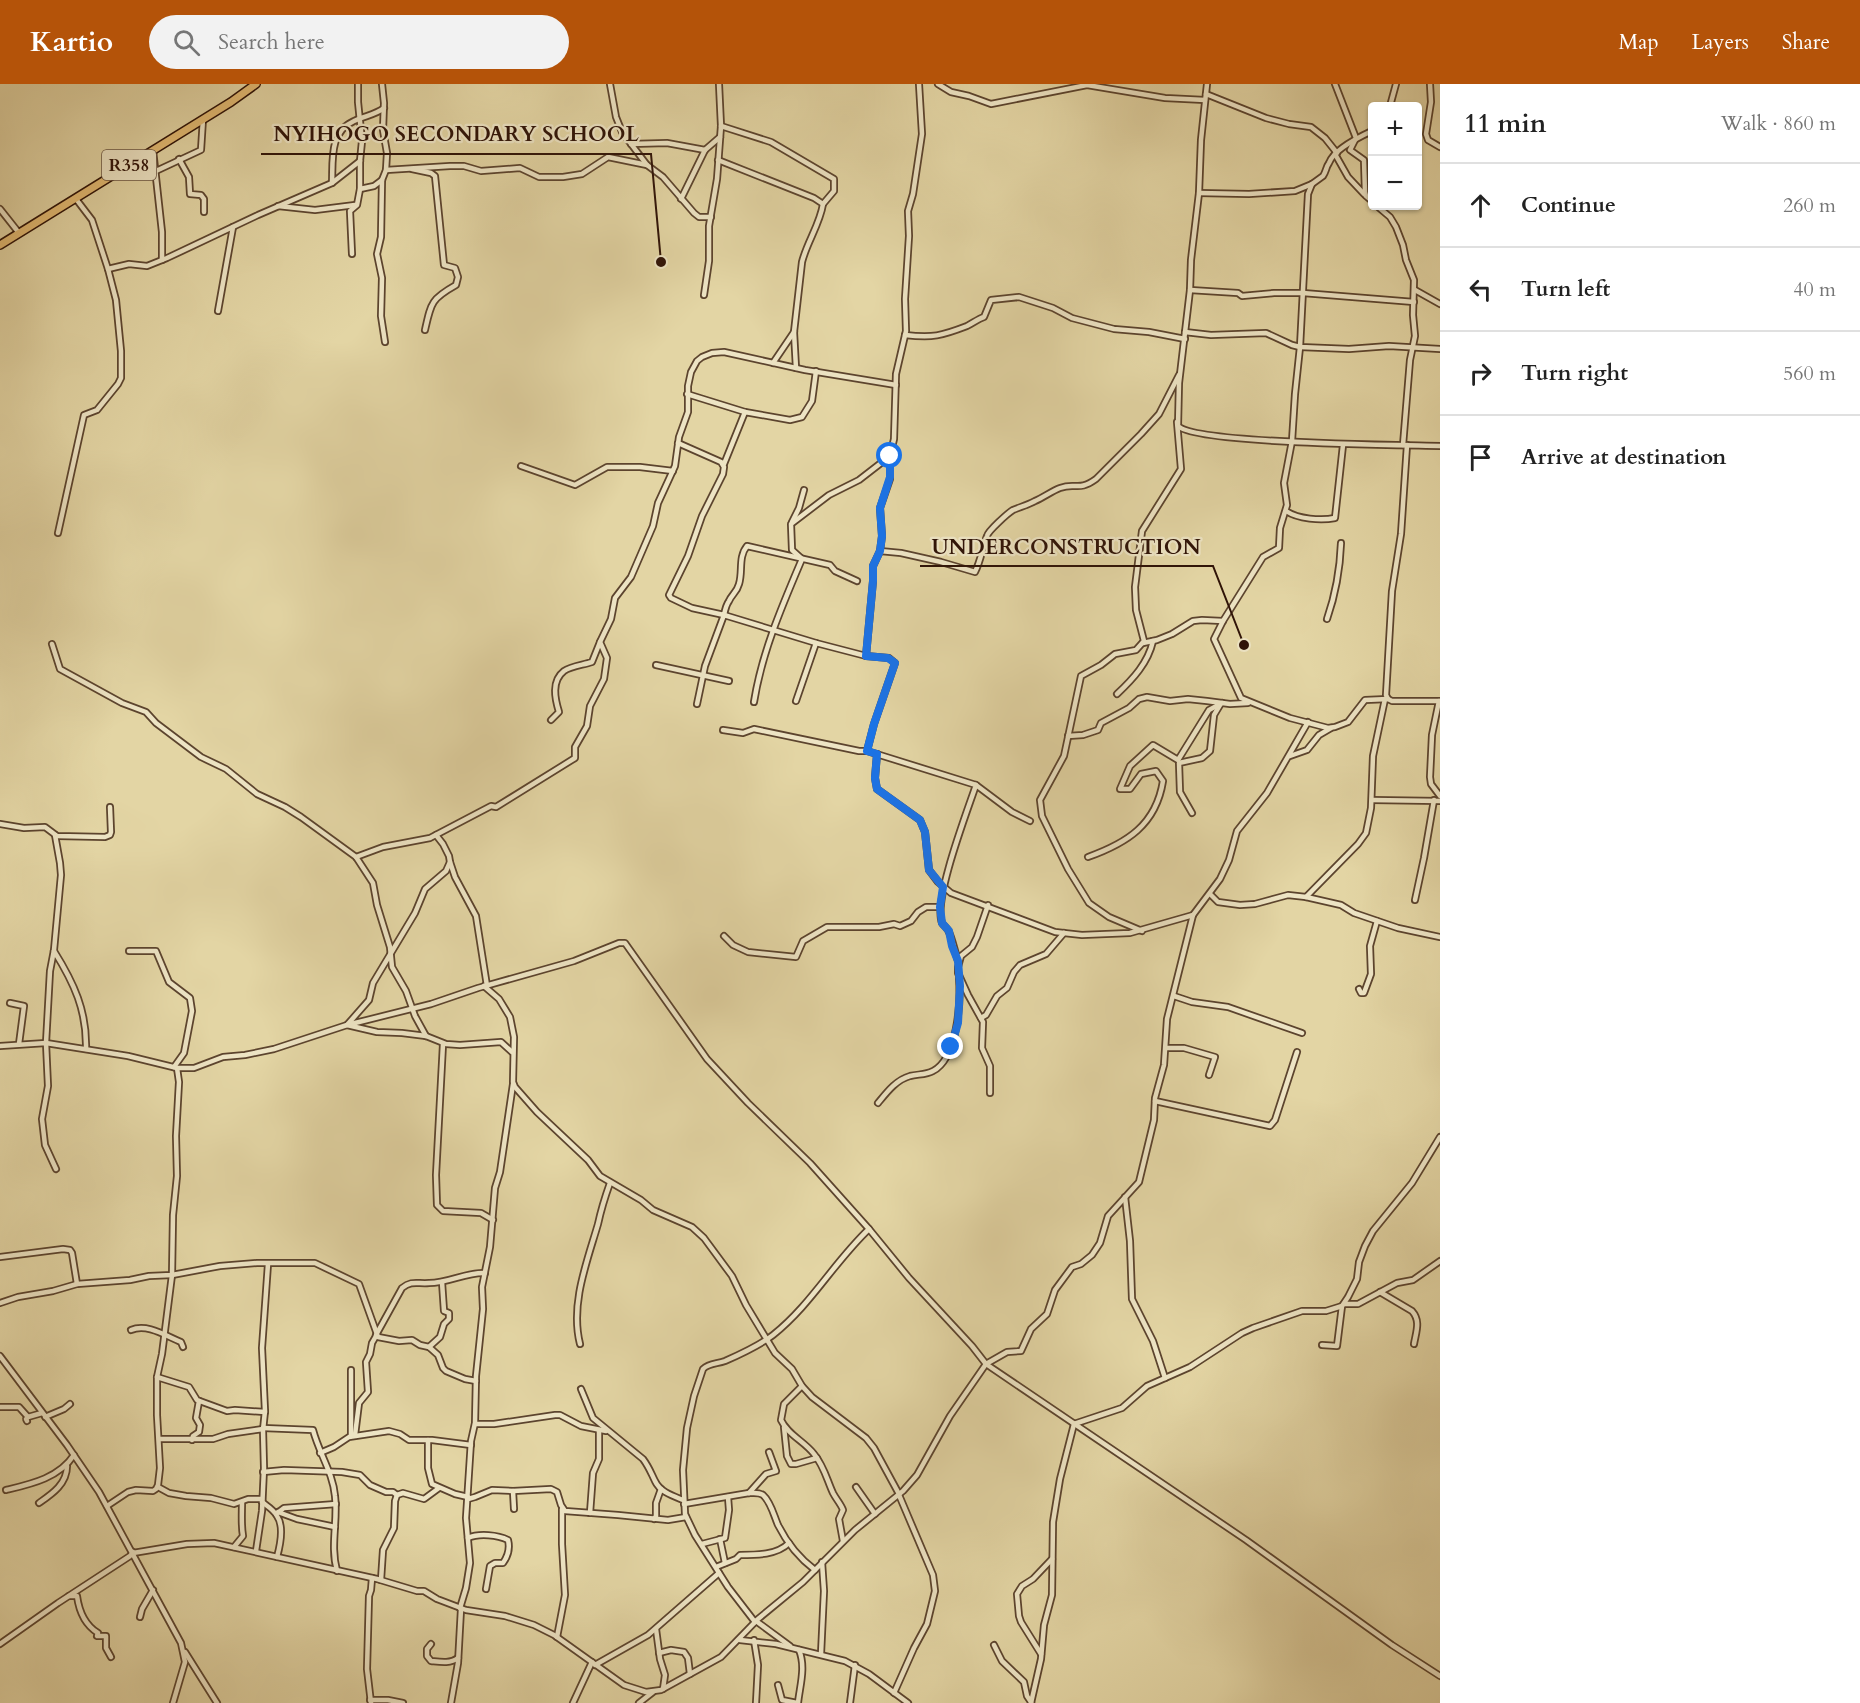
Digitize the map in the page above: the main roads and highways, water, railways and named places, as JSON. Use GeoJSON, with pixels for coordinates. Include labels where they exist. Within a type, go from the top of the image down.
{"type":"FeatureCollection","features":[{"type":"Feature","properties":{"kind":"main road","name":"R358"},"geometry":{"type":"LineString","coordinates":[[0,245],[256,84]]}},
{"type":"Feature","properties":{"kind":"place","name":"NYIHOGO SECONDARY SCHOOL"},"geometry":{"type":"Point","coordinates":[661,262]}},
{"type":"Feature","properties":{"kind":"place","name":"UNDERCONSTRUCTION"},"geometry":{"type":"Point","coordinates":[1244,645]}}]}
